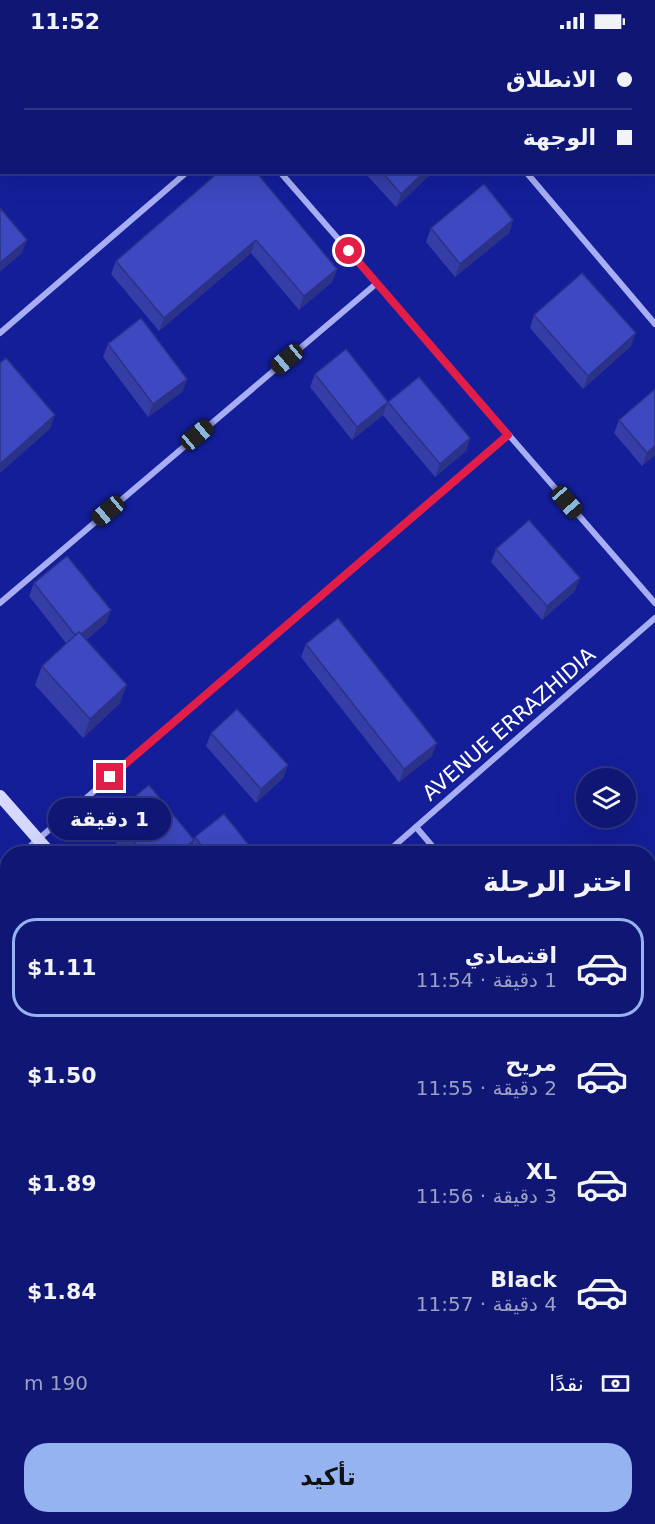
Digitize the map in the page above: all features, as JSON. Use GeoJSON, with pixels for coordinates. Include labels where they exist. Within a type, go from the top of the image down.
{"type":"FeatureCollection","features":[{"type":"Feature","properties":{"kind":"street"},"geometry":{"type":"LineString","coordinates":[[0,333],[185,174]]}},
{"type":"Feature","properties":{"kind":"street"},"geometry":{"type":"LineString","coordinates":[[282,174],[655,603]]}},
{"type":"Feature","properties":{"kind":"street"},"geometry":{"type":"LineString","coordinates":[[528,174],[655,324]]}},
{"type":"Feature","properties":{"kind":"street"},"geometry":{"type":"LineString","coordinates":[[0,603],[377,283]]}},
{"type":"Feature","properties":{"kind":"street"},"geometry":{"type":"LineString","coordinates":[[30,846],[508,435]]}},
{"type":"Feature","properties":{"kind":"street","name":"AVENUE ERRAZHIDIA"},"geometry":{"type":"LineString","coordinates":[[394,846],[655,618]]}},
{"type":"Feature","properties":{"kind":"street"},"geometry":{"type":"LineString","coordinates":[[0,796],[44,846]]}},
{"type":"Feature","properties":{"kind":"street"},"geometry":{"type":"LineString","coordinates":[[416,827],[432,846]]}},
{"type":"Feature","properties":{"kind":"building"},"geometry":{"type":"Polygon","coordinates":[[[217,174],[258,174],[337,269],[304,296],[256,240],[164,318],[116,261],[217,174]]]}},
{"type":"Feature","properties":{"kind":"building"},"geometry":{"type":"Polygon","coordinates":[[[384,174],[422,174],[401,194],[384,174]]]}},
{"type":"Feature","properties":{"kind":"building"},"geometry":{"type":"Polygon","coordinates":[[[484,184],[513,220],[460,264],[431,228],[484,184]]]}},
{"type":"Feature","properties":{"kind":"building"},"geometry":{"type":"Polygon","coordinates":[[[0,208],[27,240],[0,263],[0,208]]]}},
{"type":"Feature","properties":{"kind":"building"},"geometry":{"type":"Polygon","coordinates":[[[582,273],[636,333],[588,376],[534,315],[582,273]]]}},
{"type":"Feature","properties":{"kind":"building"},"geometry":{"type":"Polygon","coordinates":[[[141,318],[187,379],[153,404],[108,344],[141,318]]]}},
{"type":"Feature","properties":{"kind":"building"},"geometry":{"type":"Polygon","coordinates":[[[346,349],[388,402],[357,427],[315,374],[346,349]]]}},
{"type":"Feature","properties":{"kind":"building"},"geometry":{"type":"Polygon","coordinates":[[[6,358],[55,415],[0,464],[0,363],[6,358]]]}},
{"type":"Feature","properties":{"kind":"building"},"geometry":{"type":"Polygon","coordinates":[[[419,377],[470,438],[440,464],[388,402],[419,377]]]}},
{"type":"Feature","properties":{"kind":"building"},"geometry":{"type":"Polygon","coordinates":[[[655,389],[655,446],[647,453],[619,420],[655,389]]]}},
{"type":"Feature","properties":{"kind":"building"},"geometry":{"type":"Polygon","coordinates":[[[529,520],[580,578],[547,606],[496,549],[529,520]]]}},
{"type":"Feature","properties":{"kind":"building"},"geometry":{"type":"Polygon","coordinates":[[[67,556],[111,610],[81,634],[79,632],[75,635],[34,583],[67,556]]]}},
{"type":"Feature","properties":{"kind":"building"},"geometry":{"type":"Polygon","coordinates":[[[338,618],[437,743],[404,769],[306,644],[338,618]]]}},
{"type":"Feature","properties":{"kind":"building"},"geometry":{"type":"Polygon","coordinates":[[[79,632],[127,685],[90,719],[42,666],[79,632]]]}},
{"type":"Feature","properties":{"kind":"building"},"geometry":{"type":"Polygon","coordinates":[[[237,709],[288,765],[261,789],[211,733],[237,709]]]}},
{"type":"Feature","properties":{"kind":"building"},"geometry":{"type":"Polygon","coordinates":[[[149,785],[194,840],[187,846],[137,846],[112,815],[149,785]]]}},
{"type":"Feature","properties":{"kind":"building"},"geometry":{"type":"Polygon","coordinates":[[[224,814],[250,846],[202,846],[195,837],[224,814]]]}},
{"type":"Feature","properties":{"kind":"route"},"geometry":{"type":"LineString","coordinates":[[110,777],[508,435],[349,251]]}}]}
